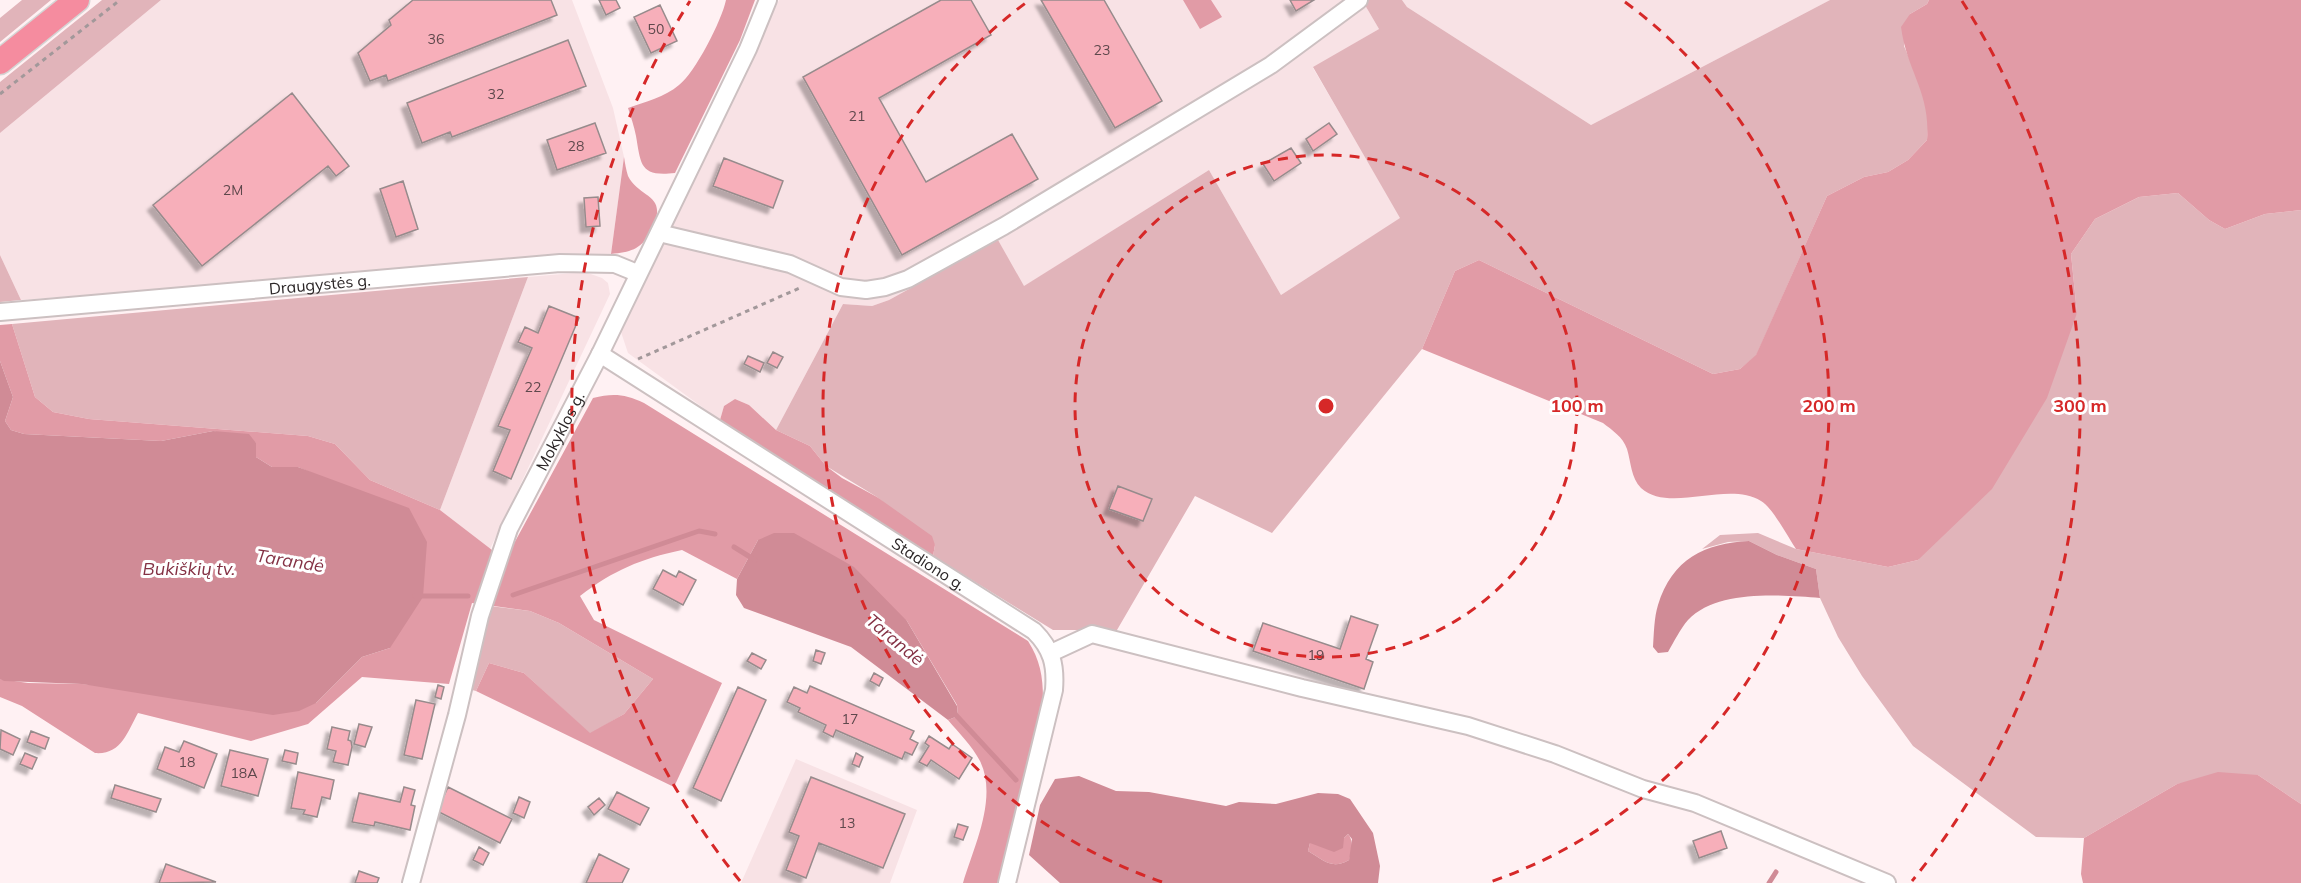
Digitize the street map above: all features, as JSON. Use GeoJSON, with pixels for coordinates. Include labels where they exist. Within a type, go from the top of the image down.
{"type":"FeatureCollection","features":[{"type":"Feature","properties":{"kind":"highway"},"geometry":{"type":"LineString","coordinates":[[0,62],[77,0]]}},
{"type":"Feature","properties":{"kind":"street","name":"Mokyklos g."},"geometry":{"type":"LineString","coordinates":[[411,883],[457,715],[480,616],[501,548],[659,233],[748,49],[768,0]]}},
{"type":"Feature","properties":{"kind":"street"},"geometry":{"type":"LineString","coordinates":[[659,233],[790,264],[841,287],[866,290],[885,287],[908,279],[1004,226],[1271,66],[1359,0]]}},
{"type":"Feature","properties":{"kind":"street","name":"Draugystės g."},"geometry":{"type":"LineString","coordinates":[[0,312],[560,263],[615,264],[637,273]]}},
{"type":"Feature","properties":{"kind":"street","name":"Stadiono g."},"geometry":{"type":"LineString","coordinates":[[600,354],[1034,631],[1051,653]]}},
{"type":"Feature","properties":{"kind":"street"},"geometry":{"type":"LineString","coordinates":[[1007,883],[1054,690],[1056,670],[1051,653],[1092,634],[1313,690],[1468,726],[1555,754],[1643,789],[1695,803],[1887,883]]}},
{"type":"Feature","properties":{"kind":"path"},"geometry":{"type":"LineString","coordinates":[[0,94],[120,0]]}},
{"type":"Feature","properties":{"kind":"path"},"geometry":{"type":"LineString","coordinates":[[620,367],[820,279]]}},
{"type":"Feature","properties":{"kind":"shaded area"},"geometry":{"type":"Polygon","coordinates":[[[22,0],[51,0],[0,42],[0,18],[22,0]]]}},
{"type":"Feature","properties":{"kind":"shaded area"},"geometry":{"type":"Polygon","coordinates":[[[102,0],[161,0],[0,133],[0,82],[102,0]]]}},
{"type":"Feature","properties":{"kind":"shaded area"},"geometry":{"type":"Polygon","coordinates":[[[161,0],[572,0],[613,108],[624,157],[611,254],[21,300],[0,255],[0,133],[161,0]]]}},
{"type":"Feature","properties":{"kind":"shaded area"},"geometry":{"type":"Polygon","coordinates":[[[726,0],[755,0],[740,40],[675,173],[663,174],[649,171],[641,162],[628,108],[668,93],[685,79],[707,46],[726,0]]]}},
{"type":"Feature","properties":{"kind":"shaded area"},"geometry":{"type":"Polygon","coordinates":[[[779,0],[1362,0],[1379,29],[1313,68],[1401,218],[1281,295],[1209,170],[1023,287],[998,240],[889,300],[872,306],[843,304],[776,430],[749,405],[735,399],[724,406],[720,420],[628,353],[621,332],[779,0]]]}},
{"type":"Feature","properties":{"kind":"shaded area"},"geometry":{"type":"Polygon","coordinates":[[[1183,0],[1211,0],[1222,17],[1200,29],[1183,0]]]}},
{"type":"Feature","properties":{"kind":"shaded area"},"geometry":{"type":"Polygon","coordinates":[[[1362,0],[1402,0],[1407,7],[1591,125],[1830,0],[1929,0],[1927,4],[1910,14],[1904,46],[1924,93],[1929,119],[1927,140],[1908,160],[1888,172],[1864,177],[1827,196],[1756,356],[1740,369],[1713,374],[1479,260],[1455,271],[1422,349],[1272,533],[1195,496],[1117,630],[1053,630],[933,556],[935,545],[877,497],[826,466],[810,446],[776,430],[843,304],[872,306],[889,300],[998,240],[1024,286],[1209,170],[1281,295],[1400,218],[1313,67],[1379,29],[1362,0]]]}},
{"type":"Feature","properties":{"kind":"shaded area"},"geometry":{"type":"Polygon","coordinates":[[[1402,0],[1830,0],[1591,125],[1407,7],[1402,0]]]}},
{"type":"Feature","properties":{"kind":"shaded area"},"geometry":{"type":"Polygon","coordinates":[[[1929,0],[2301,0],[2301,210],[2265,214],[2225,229],[2209,220],[2178,193],[2139,197],[2095,219],[2071,254],[2077,313],[2047,398],[1992,489],[1918,560],[1888,567],[1796,549],[1770,509],[1761,501],[1747,495],[1667,498],[1653,495],[1641,488],[1633,475],[1623,441],[1603,423],[1422,349],[1455,271],[1479,260],[1713,374],[1740,369],[1756,355],[1827,196],[1864,177],[1888,172],[1908,160],[1927,140],[1927,123],[1922,95],[1908,57],[1901,27],[1910,14],[1927,4],[1929,0]]]}},
{"type":"Feature","properties":{"kind":"shaded area"},"geometry":{"type":"Polygon","coordinates":[[[624,157],[628,176],[633,184],[655,204],[656,220],[650,233],[638,247],[611,254],[624,157]]]}},
{"type":"Feature","properties":{"kind":"shaded area"},"geometry":{"type":"Polygon","coordinates":[[[2178,193],[2209,220],[2225,229],[2265,214],[2301,210],[2301,804],[2258,775],[2177,784],[2084,838],[2036,837],[1913,746],[1862,676],[1838,637],[1820,598],[1816,569],[1777,555],[1749,541],[1728,542],[1702,549],[1720,535],[1758,533],[1796,549],[1888,567],[1918,560],[2077,313],[2071,254],[2095,219],[2139,197],[2178,193]]]}},
{"type":"Feature","properties":{"kind":"shaded area"},"geometry":{"type":"Polygon","coordinates":[[[0,255],[21,300],[0,302],[0,255]]]}},
{"type":"Feature","properties":{"kind":"shaded area"},"geometry":{"type":"Polygon","coordinates":[[[585,272],[602,278],[608,283],[610,294],[490,549],[440,510],[528,277],[585,272]]]}},
{"type":"Feature","properties":{"kind":"shaded area"},"geometry":{"type":"Polygon","coordinates":[[[528,277],[440,510],[370,480],[335,444],[308,436],[89,419],[53,412],[35,397],[12,324],[528,277]]]}},
{"type":"Feature","properties":{"kind":"shaded area"},"geometry":{"type":"Polygon","coordinates":[[[12,324],[35,397],[53,412],[89,419],[308,436],[335,444],[370,480],[440,510],[505,560],[593,398],[619,395],[644,403],[1028,641],[1040,668],[1043,699],[998,883],[963,883],[982,822],[985,806],[985,775],[977,755],[948,720],[958,716],[957,705],[907,621],[758,540],[737,579],[682,550],[653,557],[628,567],[604,579],[580,596],[594,620],[722,683],[674,787],[476,691],[489,663],[524,673],[590,733],[624,714],[653,679],[559,623],[530,611],[472,603],[449,684],[362,677],[308,724],[251,741],[138,713],[117,746],[104,753],[95,753],[22,706],[0,697],[0,679],[28,683],[82,684],[316,703],[362,657],[390,648],[333,482],[298,467],[272,467],[256,457],[256,443],[213,431],[161,441],[24,434],[11,430],[5,421],[13,397],[0,361],[0,325],[12,324]]]}},
{"type":"Feature","properties":{"kind":"shaded area"},"geometry":{"type":"Polygon","coordinates":[[[735,399],[749,405],[776,430],[810,446],[826,466],[842,478],[877,497],[932,536],[935,545],[933,556],[720,420],[724,406],[735,399]]]}},
{"type":"Feature","properties":{"kind":"shaded area"},"geometry":{"type":"Polygon","coordinates":[[[490,606],[530,611],[559,623],[653,679],[624,714],[590,734],[524,673],[489,663],[476,691],[468,689],[490,606]]]}},
{"type":"Feature","properties":{"kind":"shaded area"},"geometry":{"type":"Polygon","coordinates":[[[796,759],[917,810],[890,883],[741,883],[796,759]]]}},
{"type":"Feature","properties":{"kind":"shaded area"},"geometry":{"type":"Polygon","coordinates":[[[2218,772],[2258,775],[2301,804],[2301,883],[2083,883],[2081,874],[2084,838],[2177,784],[2218,772]]]}},
{"type":"Feature","properties":{"kind":"shaded area"},"geometry":{"type":"Polygon","coordinates":[[[1348,834],[1352,843],[1351,853],[1349,860],[1343,863],[1328,863],[1308,851],[1310,843],[1344,838],[1348,834]]]}},
{"type":"Feature","properties":{"kind":"water","name":"Bukiškių tv."},"geometry":{"type":"Polygon","coordinates":[[[0,361],[13,397],[5,421],[11,430],[24,434],[161,441],[213,431],[249,434],[256,443],[256,457],[272,467],[298,467],[409,508],[427,542],[423,597],[390,648],[362,657],[316,703],[299,711],[273,715],[82,684],[0,679],[0,361]]]}},
{"type":"Feature","properties":{"kind":"water"},"geometry":{"type":"Polygon","coordinates":[[[774,533],[794,533],[854,567],[907,621],[957,706],[958,716],[948,720],[851,647],[744,608],[736,595],[737,579],[758,540],[774,533]]]}},
{"type":"Feature","properties":{"kind":"water"},"geometry":{"type":"Polygon","coordinates":[[[1749,541],[1777,555],[1816,569],[1820,598],[1769,595],[1716,603],[1700,610],[1688,620],[1668,652],[1658,653],[1653,647],[1656,615],[1664,589],[1672,576],[1692,556],[1705,550],[1718,545],[1749,541]]]}},
{"type":"Feature","properties":{"kind":"water"},"geometry":{"type":"Polygon","coordinates":[[[1079,776],[1116,791],[1149,792],[1226,806],[1239,802],[1276,804],[1318,793],[1338,794],[1350,799],[1373,833],[1380,866],[1378,883],[1060,883],[1029,855],[1040,805],[1055,779],[1079,776]],[[1348,834],[1344,838],[1343,848],[1334,852],[1310,843],[1308,851],[1328,863],[1343,863],[1349,860],[1352,839],[1348,834]]]}},
{"type":"Feature","properties":{"kind":"building"},"geometry":{"type":"Polygon","coordinates":[[[413,0],[551,0],[557,15],[388,81],[386,75],[370,81],[358,53],[391,25],[389,20],[413,0]]]}},
{"type":"Feature","properties":{"kind":"building"},"geometry":{"type":"Polygon","coordinates":[[[599,0],[616,0],[620,8],[606,15],[599,0]]]}},
{"type":"Feature","properties":{"kind":"building"},"geometry":{"type":"Polygon","coordinates":[[[941,0],[971,0],[991,35],[879,98],[926,182],[1012,134],[1038,179],[902,255],[803,77],[941,0]]]}},
{"type":"Feature","properties":{"kind":"building"},"geometry":{"type":"Polygon","coordinates":[[[1041,0],[1104,0],[1162,101],[1115,128],[1041,0]]]}},
{"type":"Feature","properties":{"kind":"building"},"geometry":{"type":"Polygon","coordinates":[[[1290,0],[1314,0],[1296,11],[1290,0]]]}},
{"type":"Feature","properties":{"kind":"building"},"geometry":{"type":"Polygon","coordinates":[[[660,5],[677,41],[651,53],[634,17],[660,5]]]}},
{"type":"Feature","properties":{"kind":"building"},"geometry":{"type":"Polygon","coordinates":[[[568,40],[586,86],[452,137],[450,132],[422,143],[407,103],[568,40]]]}},
{"type":"Feature","properties":{"kind":"building"},"geometry":{"type":"Polygon","coordinates":[[[292,93],[349,166],[336,176],[328,166],[202,266],[153,205],[292,93]]]}},
{"type":"Feature","properties":{"kind":"building"},"geometry":{"type":"Polygon","coordinates":[[[595,123],[606,153],[557,170],[547,140],[595,123]]]}},
{"type":"Feature","properties":{"kind":"building"},"geometry":{"type":"Polygon","coordinates":[[[1329,123],[1337,134],[1313,151],[1306,139],[1329,123]]]}},
{"type":"Feature","properties":{"kind":"building"},"geometry":{"type":"Polygon","coordinates":[[[1291,148],[1301,163],[1274,181],[1263,164],[1291,148]]]}},
{"type":"Feature","properties":{"kind":"building"},"geometry":{"type":"Polygon","coordinates":[[[724,158],[783,181],[773,208],[713,186],[724,158]]]}},
{"type":"Feature","properties":{"kind":"building"},"geometry":{"type":"Polygon","coordinates":[[[403,181],[418,229],[396,237],[380,189],[403,181]]]}},
{"type":"Feature","properties":{"kind":"building"},"geometry":{"type":"Polygon","coordinates":[[[598,197],[600,226],[586,227],[584,198],[598,197]]]}},
{"type":"Feature","properties":{"kind":"building"},"geometry":{"type":"Polygon","coordinates":[[[549,306],[579,318],[511,479],[493,471],[510,430],[498,426],[532,348],[518,342],[525,327],[538,333],[549,306]]]}},
{"type":"Feature","properties":{"kind":"building"},"geometry":{"type":"Polygon","coordinates":[[[773,352],[783,357],[777,368],[767,363],[773,352]]]}},
{"type":"Feature","properties":{"kind":"building"},"geometry":{"type":"Polygon","coordinates":[[[748,356],[764,363],[760,372],[744,364],[748,356]]]}},
{"type":"Feature","properties":{"kind":"building"},"geometry":{"type":"Polygon","coordinates":[[[1118,486],[1152,499],[1143,521],[1109,509],[1118,486]]]}},
{"type":"Feature","properties":{"kind":"building"},"geometry":{"type":"Polygon","coordinates":[[[663,570],[676,577],[679,571],[696,580],[683,605],[653,589],[663,570]]]}},
{"type":"Feature","properties":{"kind":"building"},"geometry":{"type":"Polygon","coordinates":[[[1351,616],[1378,625],[1366,659],[1373,662],[1364,689],[1253,651],[1263,623],[1340,649],[1351,616]]]}},
{"type":"Feature","properties":{"kind":"building"},"geometry":{"type":"Polygon","coordinates":[[[816,650],[825,653],[821,664],[813,661],[816,650]]]}},
{"type":"Feature","properties":{"kind":"building"},"geometry":{"type":"Polygon","coordinates":[[[752,653],[766,660],[761,669],[747,661],[752,653]]]}},
{"type":"Feature","properties":{"kind":"building"},"geometry":{"type":"Polygon","coordinates":[[[874,673],[883,678],[879,686],[870,681],[874,673]]]}},
{"type":"Feature","properties":{"kind":"building"},"geometry":{"type":"Polygon","coordinates":[[[438,685],[444,687],[441,699],[435,697],[438,685]]]}},
{"type":"Feature","properties":{"kind":"building"},"geometry":{"type":"Polygon","coordinates":[[[810,686],[914,731],[910,739],[918,743],[912,755],[905,752],[902,759],[836,730],[833,737],[823,732],[826,725],[798,712],[800,708],[787,702],[794,687],[807,693],[810,686]]]}},
{"type":"Feature","properties":{"kind":"building"},"geometry":{"type":"Polygon","coordinates":[[[738,687],[766,700],[721,801],[693,788],[738,687]]]}},
{"type":"Feature","properties":{"kind":"building"},"geometry":{"type":"Polygon","coordinates":[[[416,700],[435,704],[422,759],[404,755],[416,700]]]}},
{"type":"Feature","properties":{"kind":"building"},"geometry":{"type":"Polygon","coordinates":[[[359,724],[372,727],[365,747],[354,744],[359,724]]]}},
{"type":"Feature","properties":{"kind":"building"},"geometry":{"type":"Polygon","coordinates":[[[332,727],[350,731],[348,740],[351,741],[352,747],[348,765],[333,762],[336,751],[327,749],[332,727]]]}},
{"type":"Feature","properties":{"kind":"building"},"geometry":{"type":"Polygon","coordinates":[[[1,730],[20,739],[13,755],[0,749],[1,730]]]}},
{"type":"Feature","properties":{"kind":"building"},"geometry":{"type":"Polygon","coordinates":[[[31,731],[49,738],[45,749],[27,742],[31,731]]]}},
{"type":"Feature","properties":{"kind":"building"},"geometry":{"type":"Polygon","coordinates":[[[929,736],[949,749],[952,744],[972,758],[959,779],[931,760],[927,766],[919,762],[929,746],[925,743],[929,736]]]}},
{"type":"Feature","properties":{"kind":"building"},"geometry":{"type":"Polygon","coordinates":[[[184,741],[217,754],[204,788],[157,769],[165,747],[179,752],[184,741]]]}},
{"type":"Feature","properties":{"kind":"building"},"geometry":{"type":"Polygon","coordinates":[[[230,750],[268,759],[258,796],[221,786],[230,750]]]}},
{"type":"Feature","properties":{"kind":"building"},"geometry":{"type":"Polygon","coordinates":[[[285,750],[298,753],[296,764],[282,761],[285,750]]]}},
{"type":"Feature","properties":{"kind":"building"},"geometry":{"type":"Polygon","coordinates":[[[25,753],[37,758],[32,769],[20,764],[25,753]]]}},
{"type":"Feature","properties":{"kind":"building"},"geometry":{"type":"Polygon","coordinates":[[[856,753],[863,757],[859,767],[852,764],[856,753]]]}},
{"type":"Feature","properties":{"kind":"building"},"geometry":{"type":"Polygon","coordinates":[[[298,772],[334,780],[330,799],[322,797],[317,817],[303,814],[305,810],[291,808],[298,772]]]}},
{"type":"Feature","properties":{"kind":"building"},"geometry":{"type":"Polygon","coordinates":[[[811,777],[905,814],[883,868],[819,843],[806,878],[786,870],[799,836],[789,832],[811,777]]]}},
{"type":"Feature","properties":{"kind":"building"},"geometry":{"type":"Polygon","coordinates":[[[115,785],[161,799],[156,812],[111,798],[115,785]]]}},
{"type":"Feature","properties":{"kind":"building"},"geometry":{"type":"Polygon","coordinates":[[[404,787],[415,790],[411,805],[415,806],[410,830],[375,822],[374,826],[352,822],[359,793],[400,802],[404,787]]]}},
{"type":"Feature","properties":{"kind":"building"},"geometry":{"type":"Polygon","coordinates":[[[448,787],[512,819],[500,843],[437,811],[448,787]]]}},
{"type":"Feature","properties":{"kind":"building"},"geometry":{"type":"Polygon","coordinates":[[[617,792],[649,808],[640,825],[608,809],[617,792]]]}},
{"type":"Feature","properties":{"kind":"building"},"geometry":{"type":"Polygon","coordinates":[[[519,797],[530,802],[524,818],[513,813],[519,797]]]}},
{"type":"Feature","properties":{"kind":"building"},"geometry":{"type":"Polygon","coordinates":[[[599,798],[605,805],[594,815],[588,807],[599,798]]]}},
{"type":"Feature","properties":{"kind":"building"},"geometry":{"type":"Polygon","coordinates":[[[958,824],[968,827],[963,840],[954,837],[958,824]]]}},
{"type":"Feature","properties":{"kind":"building"},"geometry":{"type":"Polygon","coordinates":[[[1721,831],[1727,848],[1699,858],[1693,841],[1721,831]]]}},
{"type":"Feature","properties":{"kind":"building"},"geometry":{"type":"Polygon","coordinates":[[[479,847],[489,853],[483,865],[473,860],[479,847]]]}},
{"type":"Feature","properties":{"kind":"building"},"geometry":{"type":"Polygon","coordinates":[[[599,854],[629,869],[622,883],[586,883],[599,854]]]}},
{"type":"Feature","properties":{"kind":"building"},"geometry":{"type":"Polygon","coordinates":[[[166,864],[216,882],[159,883],[166,864]]]}},
{"type":"Feature","properties":{"kind":"building"},"geometry":{"type":"Polygon","coordinates":[[[359,871],[379,878],[377,883],[355,883],[359,871]]]}},
{"type":"Feature","properties":{"kind":"waterway","name":"Tarandė"},"geometry":{"type":"LineString","coordinates":[[513,595],[699,531],[715,534]]}},
{"type":"Feature","properties":{"kind":"waterway","name":"Tarandė"},"geometry":{"type":"LineString","coordinates":[[734,547],[755,560]]}},
{"type":"Feature","properties":{"kind":"waterway","name":"Tarandė"},"geometry":{"type":"LineString","coordinates":[[415,596],[468,596]]}},
{"type":"Feature","properties":{"kind":"waterway","name":"Tarandė"},"geometry":{"type":"LineString","coordinates":[[954,713],[1016,780]]}},
{"type":"Feature","properties":{"kind":"waterway","name":"Tarandė"},"geometry":{"type":"LineString","coordinates":[[1769,883],[1776,872]]}}]}
